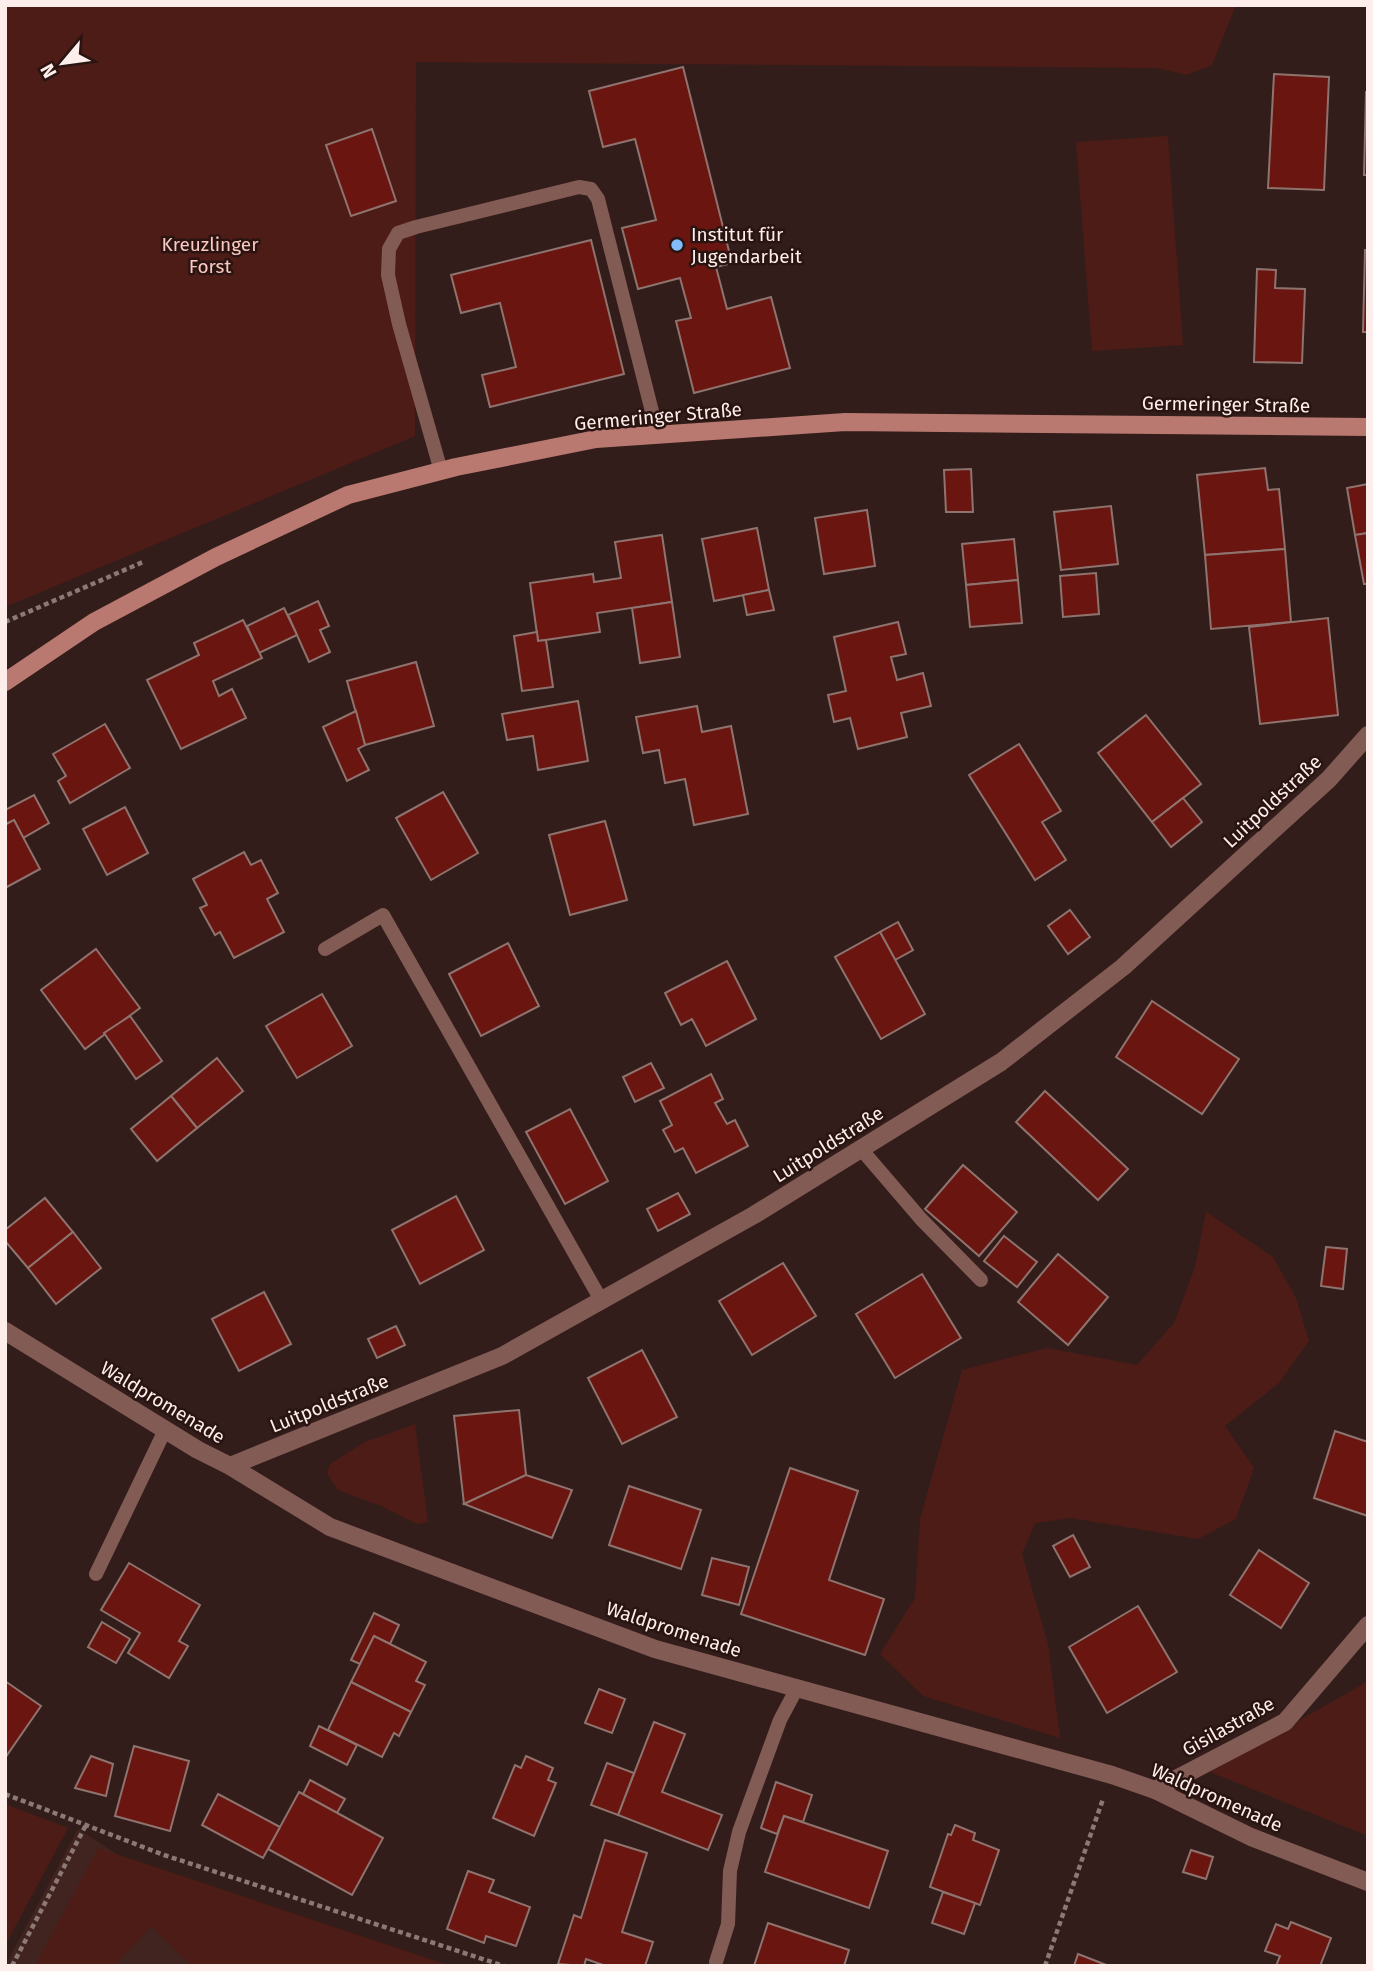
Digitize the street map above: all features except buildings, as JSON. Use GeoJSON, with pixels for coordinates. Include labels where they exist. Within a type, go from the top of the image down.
{"type":"FeatureCollection","features":[{"type":"Feature","properties":{"kind":"street","name":"Germeringer Straße"},"geometry":{"type":"LineString","coordinates":[[5,682],[94,622],[216,557],[348,495],[441,471],[596,439],[845,422],[1368,427]]}},
{"type":"Feature","properties":{"kind":"street","name":"Luitpoldstraße"},"geometry":{"type":"LineString","coordinates":[[230,1466],[502,1356],[754,1215],[1001,1062],[1123,967],[1329,779],[1368,735]]}},
{"type":"Feature","properties":{"kind":"street","name":"Waldpromenade"},"geometry":{"type":"LineString","coordinates":[[5,1331],[198,1450],[230,1466],[330,1527],[655,1649],[1155,1790],[1251,1838],[1368,1882]]}},
{"type":"Feature","properties":{"kind":"street","name":"Gisilastraße"},"geometry":{"type":"LineString","coordinates":[[1155,1790],[1285,1722],[1368,1625]]}},
{"type":"Feature","properties":{"kind":"lane"},"geometry":{"type":"LineString","coordinates":[[441,471],[399,324],[388,275],[389,249],[398,233],[416,227],[579,187],[592,188],[598,199],[658,435]]}},
{"type":"Feature","properties":{"kind":"lane"},"geometry":{"type":"LineString","coordinates":[[325,949],[383,915],[601,1300]]}},
{"type":"Feature","properties":{"kind":"lane"},"geometry":{"type":"LineString","coordinates":[[861,1149],[922,1219],[981,1280]]}},
{"type":"Feature","properties":{"kind":"lane"},"geometry":{"type":"LineString","coordinates":[[96,1574],[166,1430]]}},
{"type":"Feature","properties":{"kind":"lane"},"geometry":{"type":"LineString","coordinates":[[716,1962],[728,1924],[730,1871],[739,1832],[780,1720],[797,1688]]}},
{"type":"Feature","properties":{"kind":"path"},"geometry":{"type":"LineString","coordinates":[[5,622],[145,561]]}},
{"type":"Feature","properties":{"kind":"path"},"geometry":{"type":"LineString","coordinates":[[1045,1966],[1111,1776]]}},
{"type":"Feature","properties":{"kind":"path"},"geometry":{"type":"LineString","coordinates":[[5,1794],[164,1855],[504,1966]]}},
{"type":"Feature","properties":{"kind":"path"},"geometry":{"type":"LineString","coordinates":[[12,1966],[86,1825]]}},
{"type":"Feature","properties":{"kind":"shaded area"},"geometry":{"type":"Polygon","coordinates":[[[78,1829],[289,1966],[5,1966],[78,1829]]]}},
{"type":"Feature","properties":{"kind":"green space","name":"Kreuzlinger Forst"},"geometry":{"type":"Polygon","coordinates":[[[5,5],[1236,5],[1212,65],[1187,75],[1157,68],[416,62],[415,436],[5,607],[5,5]]]}},
{"type":"Feature","properties":{"kind":"green space"},"geometry":{"type":"Polygon","coordinates":[[[1168,136],[1183,345],[1092,351],[1076,142],[1168,136]]]}},
{"type":"Feature","properties":{"kind":"green space"},"geometry":{"type":"Polygon","coordinates":[[[1206,1212],[1273,1257],[1296,1298],[1309,1341],[1279,1383],[1225,1426],[1254,1468],[1236,1519],[1198,1539],[1071,1518],[1035,1523],[1022,1554],[1048,1644],[1060,1738],[923,1696],[880,1654],[915,1598],[920,1519],[962,1370],[1047,1348],[1137,1365],[1174,1323],[1195,1267],[1206,1212]]]}},
{"type":"Feature","properties":{"kind":"green space"},"geometry":{"type":"Polygon","coordinates":[[[415,1424],[428,1522],[417,1524],[381,1506],[338,1490],[327,1473],[330,1464],[365,1442],[415,1424]]]}},
{"type":"Feature","properties":{"kind":"green space"},"geometry":{"type":"Polygon","coordinates":[[[1368,1681],[1368,1836],[1210,1772],[1368,1681]]]}},
{"type":"Feature","properties":{"kind":"green space"},"geometry":{"type":"Polygon","coordinates":[[[5,1804],[68,1828],[5,1946],[5,1804]]]}},
{"type":"Feature","properties":{"kind":"green space"},"geometry":{"type":"Polygon","coordinates":[[[98,1848],[451,1966],[192,1966],[151,1926],[114,1966],[35,1966],[98,1848]]]}},
{"type":"Feature","properties":{"kind":"place","name":"Institut für Jugendarbeit"},"geometry":{"type":"Point","coordinates":[677,245]}}]}
